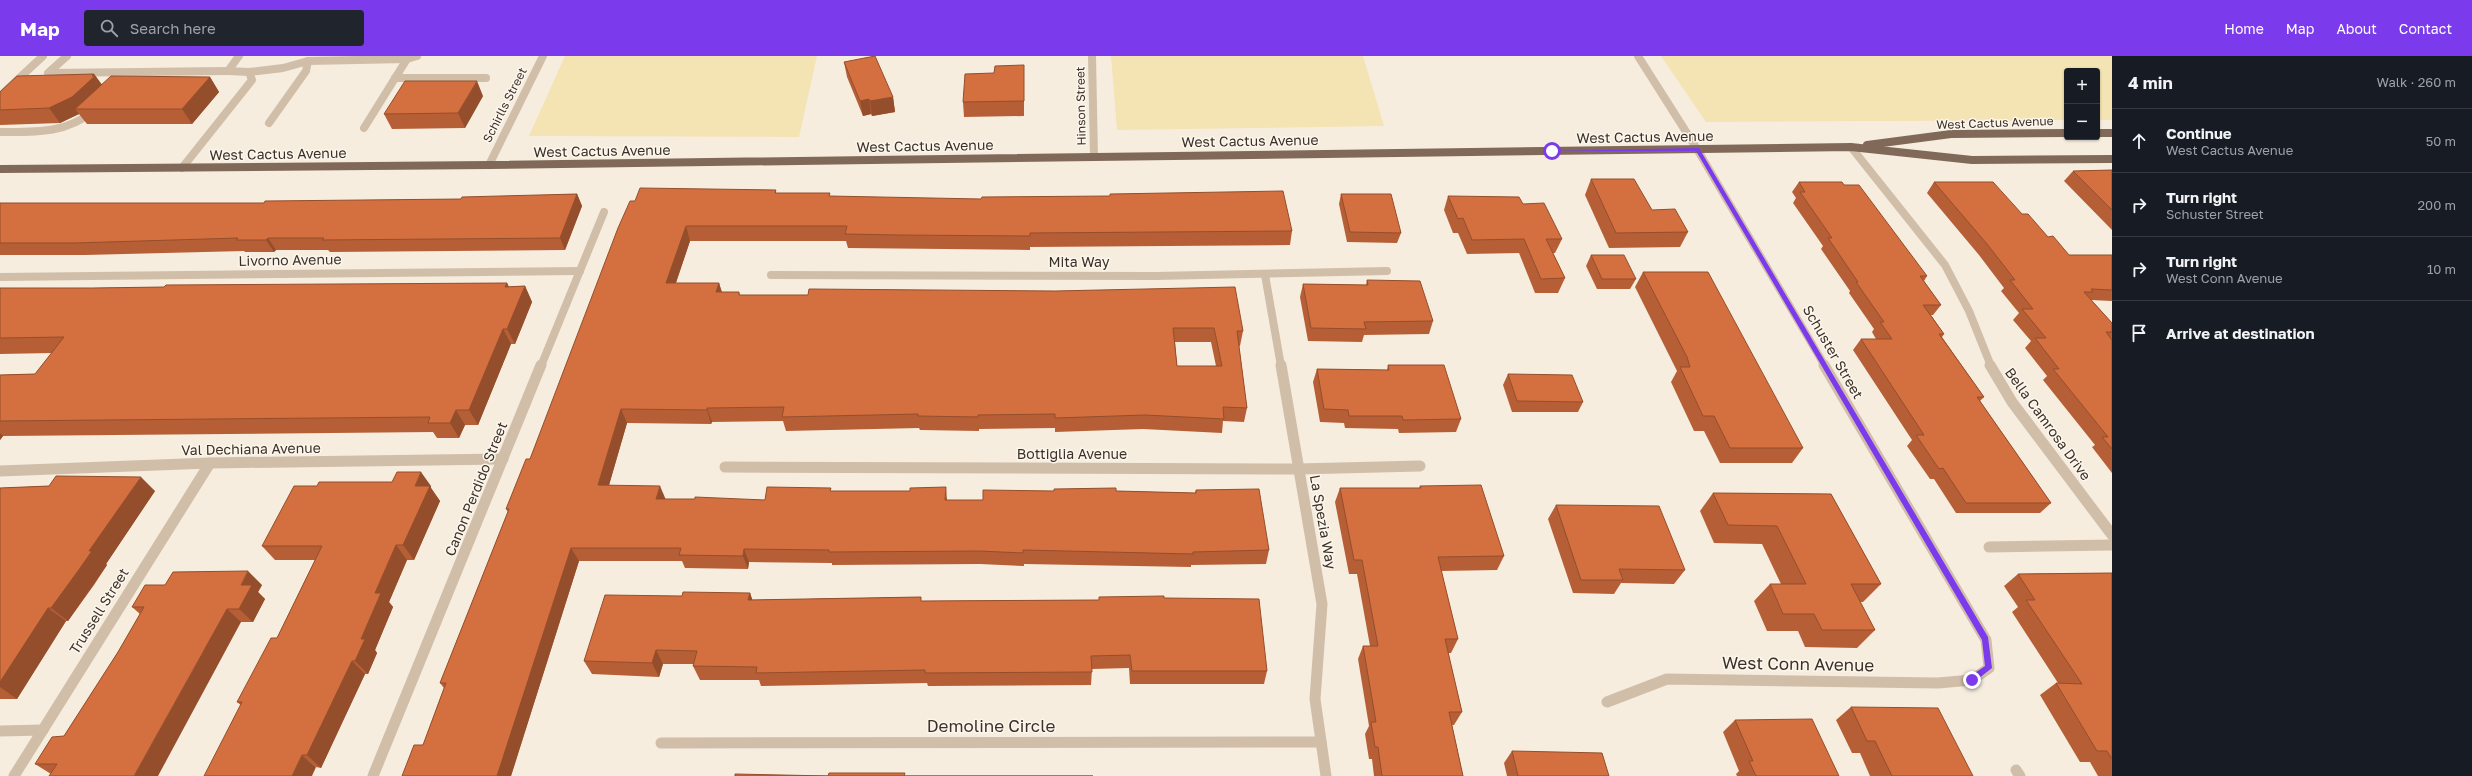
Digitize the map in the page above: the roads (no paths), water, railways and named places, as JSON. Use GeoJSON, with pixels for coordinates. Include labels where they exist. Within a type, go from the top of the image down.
{"type":"FeatureCollection","features":[{"type":"Feature","properties":{"kind":"main road","name":"West Cactus Avenue"},"geometry":{"type":"LineString","coordinates":[[0,169],[489,165],[1851,147],[1951,134],[2064,133]]}},
{"type":"Feature","properties":{"kind":"main road"},"geometry":{"type":"LineString","coordinates":[[2100,133],[2112,133]]}},
{"type":"Feature","properties":{"kind":"main road","name":"West Cactus Avenue"},"geometry":{"type":"LineString","coordinates":[[1851,147],[1972,160],[2112,159]]}},
{"type":"Feature","properties":{"kind":"street"},"geometry":{"type":"LineString","coordinates":[[0,96],[43,56]]}},
{"type":"Feature","properties":{"kind":"street"},"geometry":{"type":"LineString","coordinates":[[67,56],[48,73],[249,72],[283,68],[308,61],[393,58],[407,59],[417,56]]}},
{"type":"Feature","properties":{"kind":"street"},"geometry":{"type":"LineString","coordinates":[[228,71],[239,56]]}},
{"type":"Feature","properties":{"kind":"street","name":"Schirlls Street"},"geometry":{"type":"LineString","coordinates":[[489,165],[543,56]]}},
{"type":"Feature","properties":{"kind":"street","name":"Hinson Street"},"geometry":{"type":"LineString","coordinates":[[1092,56],[1094,156]]}},
{"type":"Feature","properties":{"kind":"street","name":"Schuster Street"},"geometry":{"type":"LineString","coordinates":[[1638,56],[1697,149],[1986,640],[1989,668]]}},
{"type":"Feature","properties":{"kind":"street"},"geometry":{"type":"LineString","coordinates":[[364,128],[407,59]]}},
{"type":"Feature","properties":{"kind":"street"},"geometry":{"type":"LineString","coordinates":[[270,122],[306,71],[308,61]]}},
{"type":"Feature","properties":{"kind":"street"},"geometry":{"type":"LineString","coordinates":[[120,82],[130,72]]}},
{"type":"Feature","properties":{"kind":"street"},"geometry":{"type":"LineString","coordinates":[[182,168],[252,80],[249,72]]}},
{"type":"Feature","properties":{"kind":"street"},"geometry":{"type":"LineString","coordinates":[[395,78],[486,78]]}},
{"type":"Feature","properties":{"kind":"street"},"geometry":{"type":"LineString","coordinates":[[0,132],[58,131],[72,127],[86,119],[100,103]]}},
{"type":"Feature","properties":{"kind":"street","name":"Bella Camrosa Drive"},"geometry":{"type":"LineString","coordinates":[[1851,147],[1945,265],[1969,311],[1992,370],[2012,402],[2112,535]]}},
{"type":"Feature","properties":{"kind":"street","name":"Canon Perdido Street"},"geometry":{"type":"LineString","coordinates":[[373,776],[604,212]]}},
{"type":"Feature","properties":{"kind":"street","name":"Livorno Avenue"},"geometry":{"type":"LineString","coordinates":[[0,277],[580,271]]}},
{"type":"Feature","properties":{"kind":"street","name":"Mita Way"},"geometry":{"type":"LineString","coordinates":[[771,275],[1265,275],[1387,271]]}},
{"type":"Feature","properties":{"kind":"street","name":"La Spezia Way"},"geometry":{"type":"LineString","coordinates":[[1265,275],[1322,604],[1315,699],[1326,776]]}},
{"type":"Feature","properties":{"kind":"street","name":"Val Dechiana Avenue"},"geometry":{"type":"LineString","coordinates":[[0,471],[210,462],[503,459]]}},
{"type":"Feature","properties":{"kind":"street","name":"Trussell Street"},"geometry":{"type":"LineString","coordinates":[[14,776],[210,462]]}},
{"type":"Feature","properties":{"kind":"street","name":"Bottiglia Avenue"},"geometry":{"type":"LineString","coordinates":[[725,467],[1298,469],[1420,466]]}},
{"type":"Feature","properties":{"kind":"street"},"geometry":{"type":"LineString","coordinates":[[1989,547],[2112,545]]}},
{"type":"Feature","properties":{"kind":"street","name":"West Conn Avenue"},"geometry":{"type":"LineString","coordinates":[[1607,702],[1668,679],[1938,683],[1972,680],[1989,668]]}},
{"type":"Feature","properties":{"kind":"street"},"geometry":{"type":"LineString","coordinates":[[0,731],[43,730]]}},
{"type":"Feature","properties":{"kind":"street","name":"Demoline Circle"},"geometry":{"type":"LineString","coordinates":[[661,743],[1321,742]]}}]}
